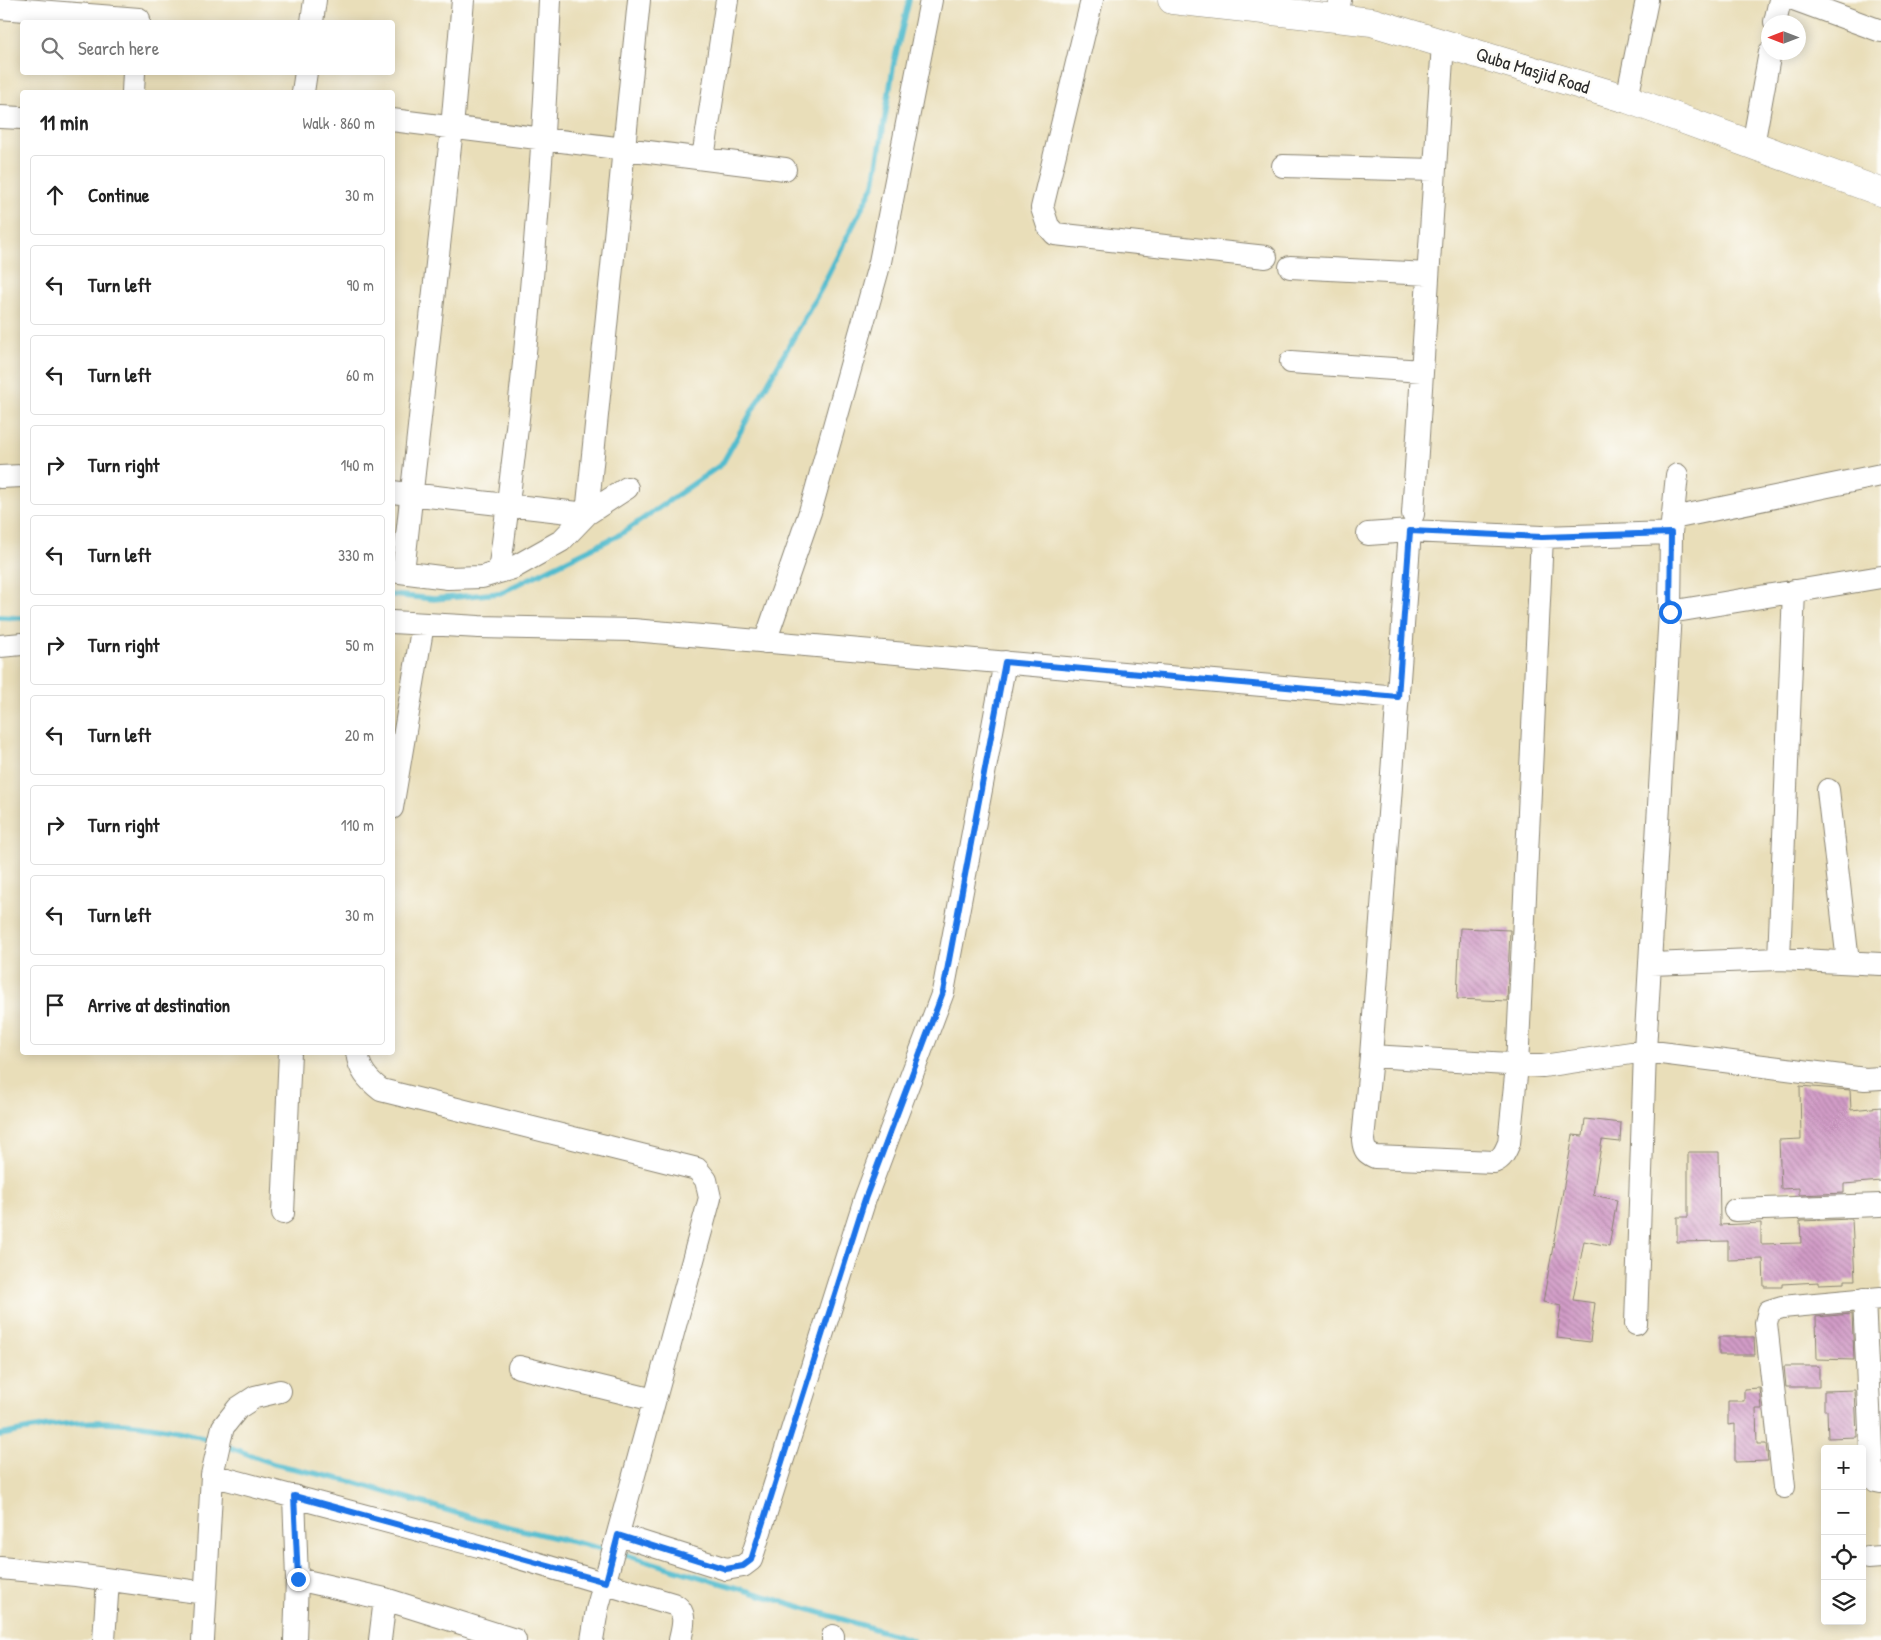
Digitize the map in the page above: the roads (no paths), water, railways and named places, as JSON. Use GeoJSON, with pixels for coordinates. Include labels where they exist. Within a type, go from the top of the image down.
{"type":"FeatureCollection","features":[{"type":"Feature","properties":{"kind":"street"},"geometry":{"type":"LineString","coordinates":[[312,20],[315,0]]}},
{"type":"Feature","properties":{"kind":"street"},"geometry":{"type":"LineString","coordinates":[[463,0],[452,128],[401,493],[398,571],[448,578],[482,577],[513,568],[561,541],[587,514],[627,488]]}},
{"type":"Feature","properties":{"kind":"street"},"geometry":{"type":"LineString","coordinates":[[499,572],[508,504],[544,139],[550,0]]}},
{"type":"Feature","properties":{"kind":"street"},"geometry":{"type":"LineString","coordinates":[[587,514],[639,0]]}},
{"type":"Feature","properties":{"kind":"street"},"geometry":{"type":"LineString","coordinates":[[703,158],[727,0]]}},
{"type":"Feature","properties":{"kind":"street"},"geometry":{"type":"LineString","coordinates":[[765,642],[810,512],[880,262],[931,0]]}},
{"type":"Feature","properties":{"kind":"street"},"geometry":{"type":"LineString","coordinates":[[1092,0],[1042,208],[1048,226],[1055,234],[1266,257]]}},
{"type":"Feature","properties":{"kind":"street","name":"Quba Masjid Road"},"geometry":{"type":"LineString","coordinates":[[1172,0],[1338,8],[1372,22],[1627,99],[1881,192]]}},
{"type":"Feature","properties":{"kind":"street"},"geometry":{"type":"LineString","coordinates":[[1627,99],[1647,0]]}},
{"type":"Feature","properties":{"kind":"street"},"geometry":{"type":"LineString","coordinates":[[1777,15],[1780,0]]}},
{"type":"Feature","properties":{"kind":"street"},"geometry":{"type":"LineString","coordinates":[[1796,0],[1881,31]]}},
{"type":"Feature","properties":{"kind":"street"},"geometry":{"type":"LineString","coordinates":[[0,8],[139,14]]}},
{"type":"Feature","properties":{"kind":"street"},"geometry":{"type":"LineString","coordinates":[[1443,43],[1411,523],[1363,1140],[1363,1148],[1368,1154],[1375,1157],[1494,1162],[1500,1160],[1508,1143],[1517,1066],[1542,537]]}},
{"type":"Feature","properties":{"kind":"street"},"geometry":{"type":"LineString","coordinates":[[1753,145],[1769,60]]}},
{"type":"Feature","properties":{"kind":"street"},"geometry":{"type":"LineString","coordinates":[[133,90],[134,75]]}},
{"type":"Feature","properties":{"kind":"street"},"geometry":{"type":"LineString","coordinates":[[303,90],[306,75]]}},
{"type":"Feature","properties":{"kind":"street"},"geometry":{"type":"LineString","coordinates":[[0,117],[20,118]]}},
{"type":"Feature","properties":{"kind":"street"},"geometry":{"type":"LineString","coordinates":[[395,120],[785,169]]}},
{"type":"Feature","properties":{"kind":"street"},"geometry":{"type":"LineString","coordinates":[[1283,166],[1435,170]]}},
{"type":"Feature","properties":{"kind":"street"},"geometry":{"type":"LineString","coordinates":[[1290,267],[1428,274]]}},
{"type":"Feature","properties":{"kind":"street"},"geometry":{"type":"LineString","coordinates":[[1291,362],[1422,371]]}},
{"type":"Feature","properties":{"kind":"street"},"geometry":{"type":"LineString","coordinates":[[1636,1324],[1645,1051],[1670,612],[1672,525],[1678,475]]}},
{"type":"Feature","properties":{"kind":"street"},"geometry":{"type":"LineString","coordinates":[[1368,534],[1411,523],[1542,537],[1672,525],[1881,475]]}},
{"type":"Feature","properties":{"kind":"street"},"geometry":{"type":"LineString","coordinates":[[0,477],[20,476]]}},
{"type":"Feature","properties":{"kind":"street"},"geometry":{"type":"LineString","coordinates":[[401,493],[587,514]]}},
{"type":"Feature","properties":{"kind":"street"},"geometry":{"type":"LineString","coordinates":[[1670,612],[1794,591],[1880,582]]}},
{"type":"Feature","properties":{"kind":"street"},"geometry":{"type":"LineString","coordinates":[[1779,959],[1794,591]]}},
{"type":"Feature","properties":{"kind":"street"},"geometry":{"type":"LineString","coordinates":[[395,622],[632,630],[1398,697]]}},
{"type":"Feature","properties":{"kind":"street"},"geometry":{"type":"LineString","coordinates":[[395,790],[422,624]]}},
{"type":"Feature","properties":{"kind":"street"},"geometry":{"type":"LineString","coordinates":[[0,646],[20,644]]}},
{"type":"Feature","properties":{"kind":"street"},"geometry":{"type":"LineString","coordinates":[[618,1538],[726,1569],[743,1566],[751,1560],[865,1199],[943,992],[1005,662]]}},
{"type":"Feature","properties":{"kind":"street"},"geometry":{"type":"LineString","coordinates":[[1828,790],[1848,962]]}},
{"type":"Feature","properties":{"kind":"street"},"geometry":{"type":"LineString","coordinates":[[1651,964],[1779,959],[1881,964]]}},
{"type":"Feature","properties":{"kind":"street"},"geometry":{"type":"LineString","coordinates":[[1371,1056],[1517,1066],[1543,1066],[1645,1051],[1865,1080],[1881,1078]]}},
{"type":"Feature","properties":{"kind":"street"},"geometry":{"type":"LineString","coordinates":[[283,1213],[290,1055]]}},
{"type":"Feature","properties":{"kind":"street"},"geometry":{"type":"LineString","coordinates":[[357,1055],[358,1063],[368,1079],[382,1090],[697,1169],[702,1173],[709,1189],[710,1198],[618,1538],[596,1610],[592,1640]]}},
{"type":"Feature","properties":{"kind":"street"},"geometry":{"type":"LineString","coordinates":[[1735,1210],[1881,1205]]}},
{"type":"Feature","properties":{"kind":"street"},"geometry":{"type":"LineString","coordinates":[[1784,1487],[1766,1323],[1769,1311],[1782,1307],[1873,1298],[1872,1472],[1876,1482],[1881,1482]]}},
{"type":"Feature","properties":{"kind":"street"},"geometry":{"type":"LineString","coordinates":[[519,1367],[654,1400]]}},
{"type":"Feature","properties":{"kind":"street"},"geometry":{"type":"LineString","coordinates":[[203,1640],[204,1592],[215,1458],[223,1427],[238,1408],[255,1397],[280,1391]]}},
{"type":"Feature","properties":{"kind":"street"},"geometry":{"type":"LineString","coordinates":[[215,1458],[294,1496],[607,1576],[677,1606],[681,1610],[683,1622],[680,1640]]}},
{"type":"Feature","properties":{"kind":"street"},"geometry":{"type":"LineString","coordinates":[[294,1496],[298,1579],[295,1640]]}},
{"type":"Feature","properties":{"kind":"street"},"geometry":{"type":"LineString","coordinates":[[0,1568],[204,1592]]}},
{"type":"Feature","properties":{"kind":"street"},"geometry":{"type":"LineString","coordinates":[[298,1579],[385,1599],[514,1640]]}},
{"type":"Feature","properties":{"kind":"street"},"geometry":{"type":"LineString","coordinates":[[104,1640],[108,1580]]}},
{"type":"Feature","properties":{"kind":"street"},"geometry":{"type":"LineString","coordinates":[[380,1640],[385,1599]]}},
{"type":"Feature","properties":{"kind":"waterway"},"geometry":{"type":"LineString","coordinates":[[395,595],[434,599],[500,593],[621,534],[722,464],[821,289],[874,184],[894,62],[909,0]]}},
{"type":"Feature","properties":{"kind":"waterway"},"geometry":{"type":"LineString","coordinates":[[0,617],[20,618]]}},
{"type":"Feature","properties":{"kind":"waterway"},"geometry":{"type":"LineString","coordinates":[[0,1435],[56,1425],[101,1422],[160,1428],[198,1436],[215,1442]]}},
{"type":"Feature","properties":{"kind":"waterway"},"geometry":{"type":"LineString","coordinates":[[224,1445],[274,1464],[353,1482],[480,1520],[607,1550]]}},
{"type":"Feature","properties":{"kind":"waterway"},"geometry":{"type":"LineString","coordinates":[[616,1552],[912,1640]]}}]}
